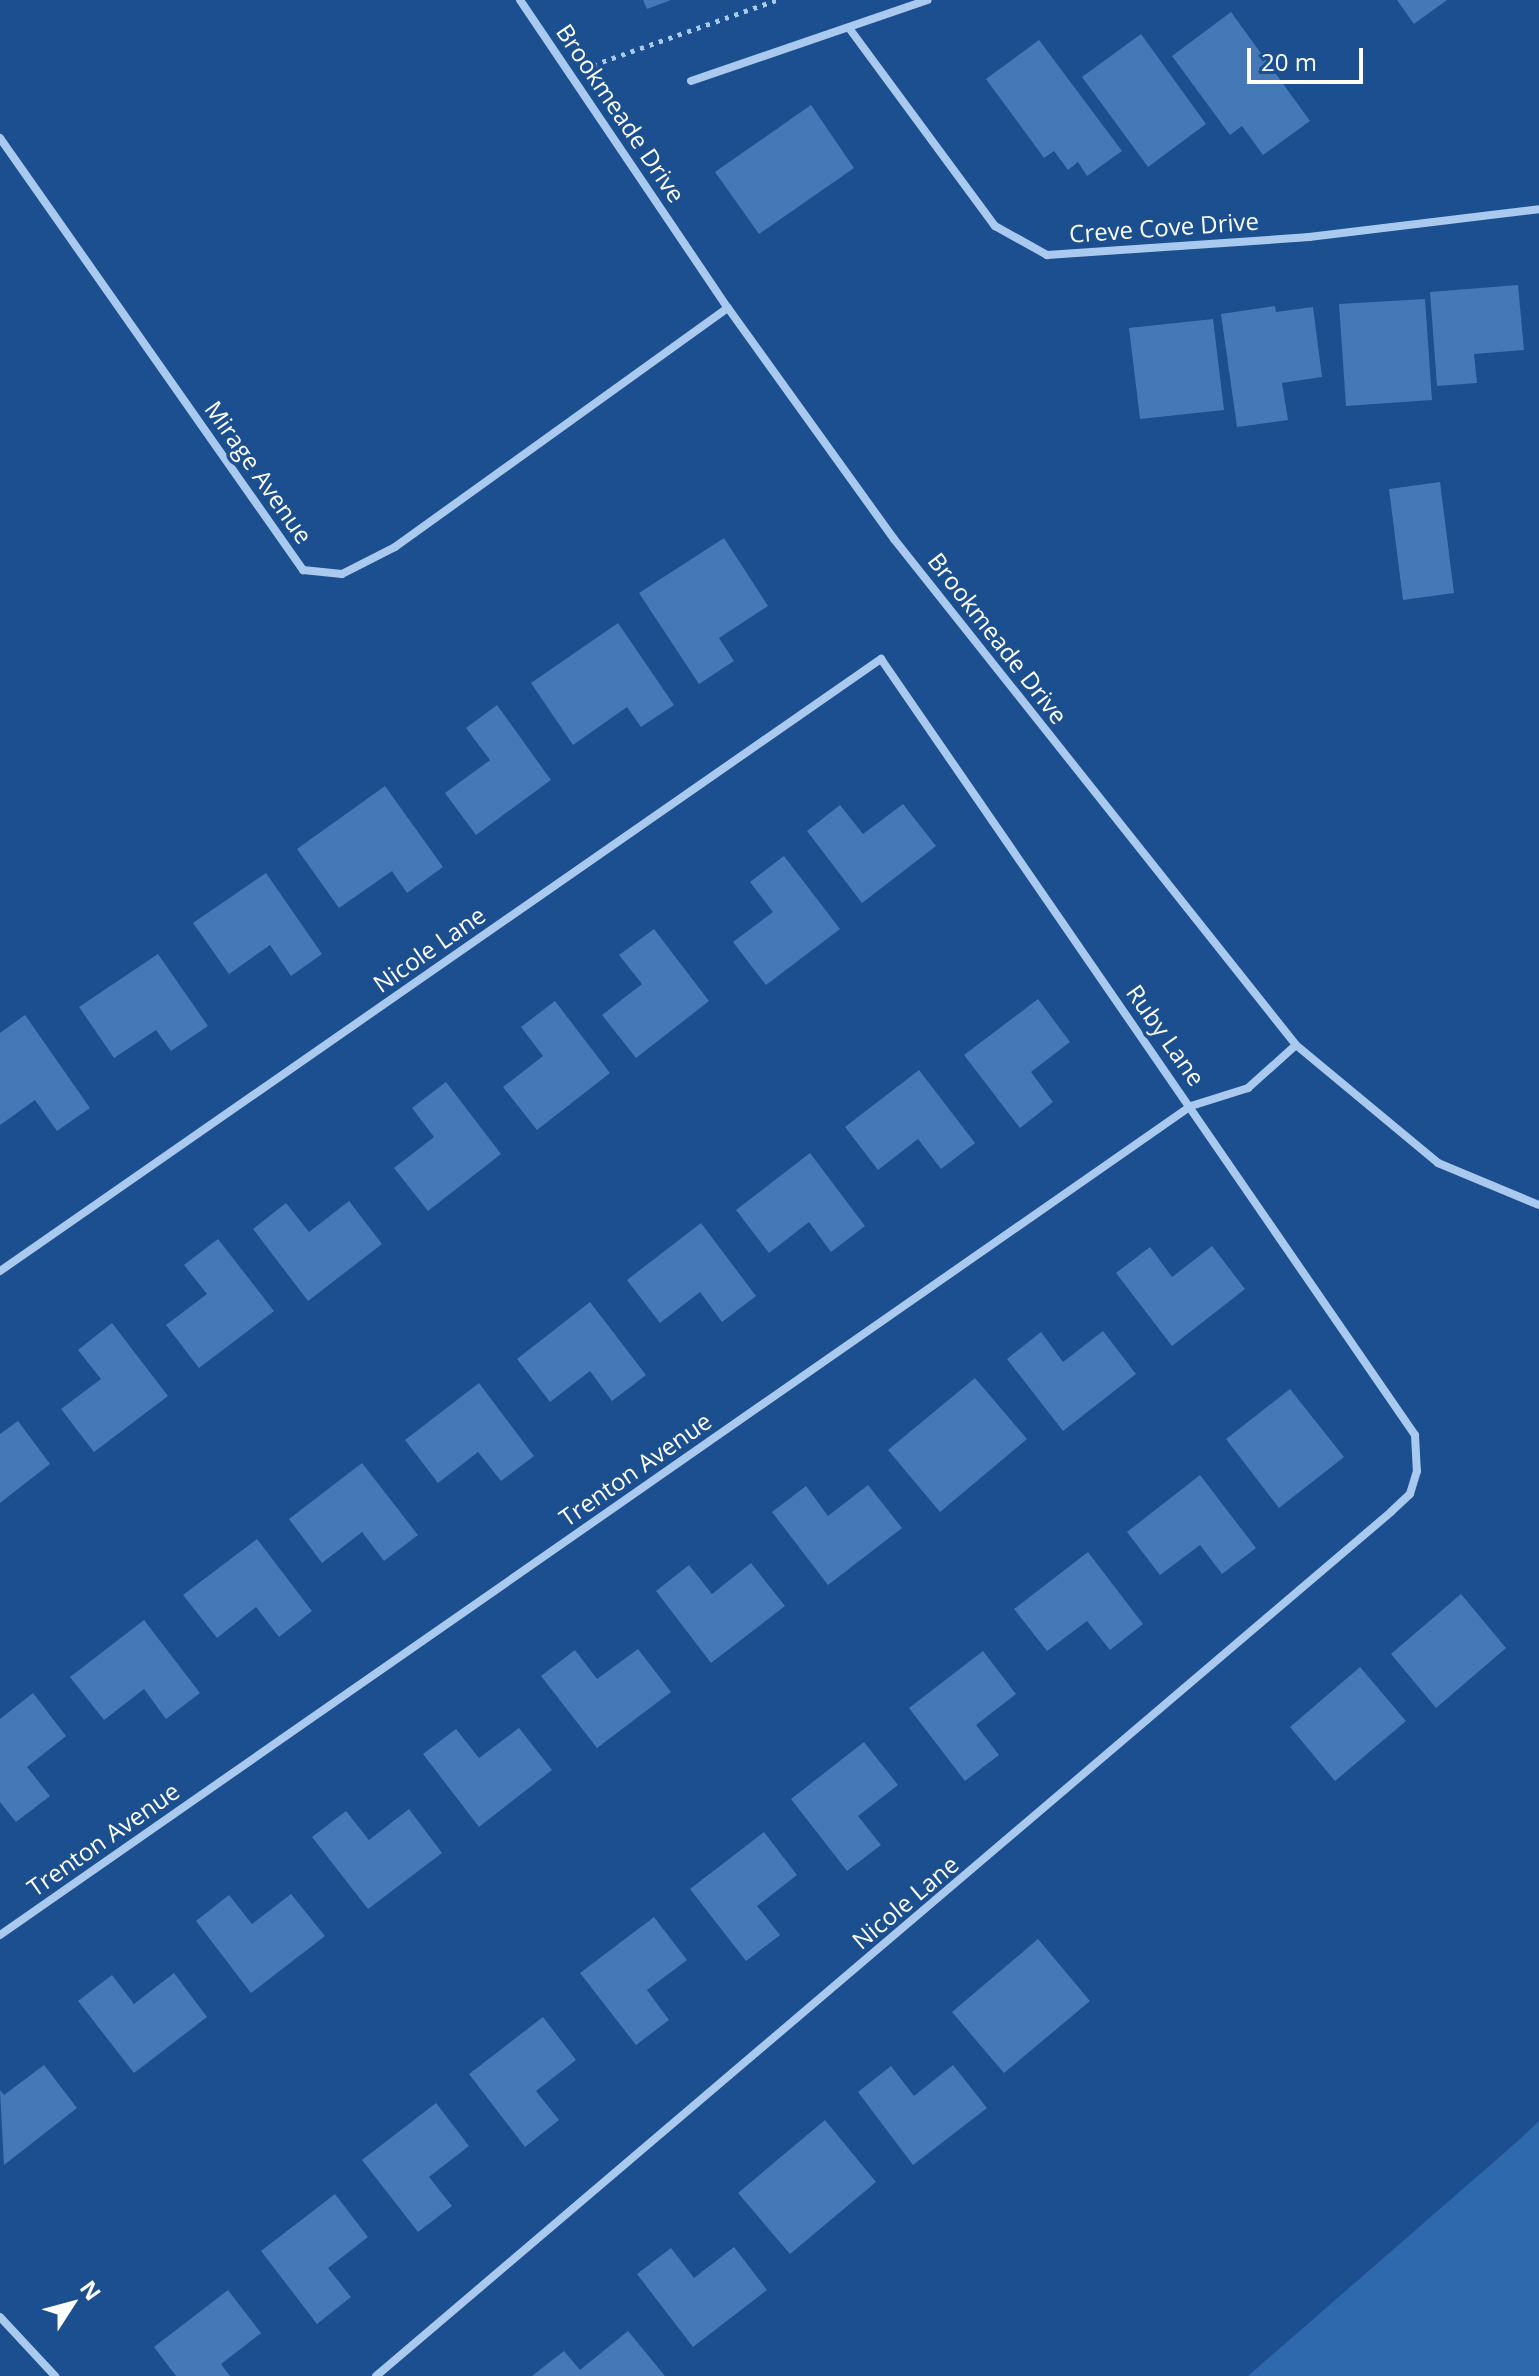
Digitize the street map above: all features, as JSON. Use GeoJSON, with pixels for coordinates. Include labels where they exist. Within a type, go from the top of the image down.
{"type":"FeatureCollection","features":[{"type":"Feature","properties":{"kind":"street","name":"Brookmeade Drive"},"geometry":{"type":"LineString","coordinates":[[520,0],[728,308],[894,539],[1296,1045],[1438,1163],[1539,1205]]}},
{"type":"Feature","properties":{"kind":"street"},"geometry":{"type":"LineString","coordinates":[[691,81],[927,0]]}},
{"type":"Feature","properties":{"kind":"street","name":"Creve Cove Drive"},"geometry":{"type":"LineString","coordinates":[[849,28],[995,226],[1047,255],[1309,237],[1539,209]]}},
{"type":"Feature","properties":{"kind":"street","name":"Mirage Avenue"},"geometry":{"type":"LineString","coordinates":[[0,138],[303,570],[342,574],[395,547],[728,308]]}},
{"type":"Feature","properties":{"kind":"street","name":"Ruby Lane"},"geometry":{"type":"LineString","coordinates":[[881,659],[1415,1435]]}},
{"type":"Feature","properties":{"kind":"street","name":"Nicole Lane"},"geometry":{"type":"LineString","coordinates":[[0,1271],[881,659]]}},
{"type":"Feature","properties":{"kind":"street","name":"Trenton Avenue"},"geometry":{"type":"LineString","coordinates":[[0,1935],[1191,1106],[1248,1088],[1296,1045]]}},
{"type":"Feature","properties":{"kind":"street","name":"Nicole Lane"},"geometry":{"type":"LineString","coordinates":[[376,2376],[1391,1512],[1410,1494],[1417,1471],[1415,1435]]}},
{"type":"Feature","properties":{"kind":"street"},"geometry":{"type":"LineString","coordinates":[[0,2317],[55,2376]]}},
{"type":"Feature","properties":{"kind":"path"},"geometry":{"type":"LineString","coordinates":[[569,73],[777,0]]}},
{"type":"Feature","properties":{"kind":"shaded area"},"geometry":{"type":"Polygon","coordinates":[[[1539,2121],[1539,2376],[1248,2376],[1519,2140],[1539,2121]]]}},
{"type":"Feature","properties":{"kind":"building"},"geometry":{"type":"Polygon","coordinates":[[[643,0],[671,0],[647,9],[643,0]]]}},
{"type":"Feature","properties":{"kind":"building"},"geometry":{"type":"Polygon","coordinates":[[[1397,0],[1447,0],[1414,24],[1397,0]]]}},
{"type":"Feature","properties":{"kind":"building"},"geometry":{"type":"Polygon","coordinates":[[[1231,12],[1310,121],[1263,155],[1242,126],[1230,135],[1172,56],[1231,12]]]}},
{"type":"Feature","properties":{"kind":"building"},"geometry":{"type":"Polygon","coordinates":[[[1141,34],[1206,124],[1148,167],[1082,77],[1141,34]]]}},
{"type":"Feature","properties":{"kind":"building"},"geometry":{"type":"Polygon","coordinates":[[[1039,40],[1122,151],[1087,176],[1078,162],[1068,170],[1054,151],[1044,158],[986,79],[1039,40]]]}},
{"type":"Feature","properties":{"kind":"building"},"geometry":{"type":"Polygon","coordinates":[[[811,105],[854,168],[759,234],[715,172],[811,105]]]}},
{"type":"Feature","properties":{"kind":"building"},"geometry":{"type":"Polygon","coordinates":[[[1518,285],[1524,350],[1474,354],[1477,383],[1437,386],[1430,292],[1518,285]]]}},
{"type":"Feature","properties":{"kind":"building"},"geometry":{"type":"Polygon","coordinates":[[[1425,299],[1432,400],[1346,406],[1339,304],[1425,299]]]}},
{"type":"Feature","properties":{"kind":"building"},"geometry":{"type":"Polygon","coordinates":[[[1275,306],[1276,312],[1313,307],[1322,377],[1282,383],[1288,420],[1237,427],[1221,314],[1275,306]]]}},
{"type":"Feature","properties":{"kind":"building"},"geometry":{"type":"Polygon","coordinates":[[[1213,319],[1224,410],[1140,419],[1129,328],[1213,319]]]}},
{"type":"Feature","properties":{"kind":"building"},"geometry":{"type":"Polygon","coordinates":[[[1440,482],[1454,593],[1403,600],[1389,489],[1440,482]]]}},
{"type":"Feature","properties":{"kind":"building"},"geometry":{"type":"Polygon","coordinates":[[[724,538],[768,606],[719,638],[734,661],[699,684],[639,593],[724,538]]]}},
{"type":"Feature","properties":{"kind":"building"},"geometry":{"type":"Polygon","coordinates":[[[618,623],[674,705],[641,727],[627,707],[573,745],[531,683],[618,623]]]}},
{"type":"Feature","properties":{"kind":"building"},"geometry":{"type":"Polygon","coordinates":[[[497,705],[551,780],[476,835],[445,793],[490,760],[466,728],[497,705]]]}},
{"type":"Feature","properties":{"kind":"building"},"geometry":{"type":"Polygon","coordinates":[[[385,786],[443,867],[407,893],[392,871],[339,908],[297,849],[385,786]]]}},
{"type":"Feature","properties":{"kind":"building"},"geometry":{"type":"Polygon","coordinates":[[[903,804],[936,846],[862,903],[807,831],[840,805],[863,834],[903,804]]]}},
{"type":"Feature","properties":{"kind":"building"},"geometry":{"type":"Polygon","coordinates":[[[784,856],[840,929],[766,985],[733,942],[773,912],[750,882],[784,856]]]}},
{"type":"Feature","properties":{"kind":"building"},"geometry":{"type":"Polygon","coordinates":[[[266,873],[322,954],[291,976],[270,945],[229,974],[193,923],[266,873]]]}},
{"type":"Feature","properties":{"kind":"building"},"geometry":{"type":"Polygon","coordinates":[[[654,929],[709,1001],[636,1058],[602,1015],[642,984],[619,955],[654,929]]]}},
{"type":"Feature","properties":{"kind":"building"},"geometry":{"type":"Polygon","coordinates":[[[158,954],[208,1026],[171,1051],[156,1030],[114,1058],[79,1007],[158,954]]]}},
{"type":"Feature","properties":{"kind":"building"},"geometry":{"type":"Polygon","coordinates":[[[1038,999],[1070,1042],[1031,1072],[1053,1102],[1020,1128],[964,1055],[1038,999]]]}},
{"type":"Feature","properties":{"kind":"building"},"geometry":{"type":"Polygon","coordinates":[[[555,1001],[610,1073],[537,1130],[503,1087],[543,1056],[521,1027],[555,1001]]]}},
{"type":"Feature","properties":{"kind":"building"},"geometry":{"type":"Polygon","coordinates":[[[25,1015],[90,1108],[57,1131],[35,1100],[0,1125],[0,1033],[25,1015]]]}},
{"type":"Feature","properties":{"kind":"building"},"geometry":{"type":"Polygon","coordinates":[[[919,1070],[975,1143],[941,1169],[918,1139],[878,1170],[845,1127],[919,1070]]]}},
{"type":"Feature","properties":{"kind":"building"},"geometry":{"type":"Polygon","coordinates":[[[446,1082],[501,1154],[428,1211],[394,1168],[434,1137],[412,1108],[446,1082]]]}},
{"type":"Feature","properties":{"kind":"building"},"geometry":{"type":"Polygon","coordinates":[[[810,1153],[865,1226],[831,1252],[809,1222],[769,1253],[736,1210],[810,1153]]]}},
{"type":"Feature","properties":{"kind":"building"},"geometry":{"type":"Polygon","coordinates":[[[349,1201],[382,1244],[308,1301],[253,1229],[286,1203],[309,1232],[349,1201]]]}},
{"type":"Feature","properties":{"kind":"building"},"geometry":{"type":"Polygon","coordinates":[[[701,1223],[756,1296],[722,1322],[700,1292],[660,1323],[627,1280],[701,1223]]]}},
{"type":"Feature","properties":{"kind":"building"},"geometry":{"type":"Polygon","coordinates":[[[218,1239],[274,1311],[199,1368],[166,1325],[207,1294],[184,1265],[218,1239]]]}},
{"type":"Feature","properties":{"kind":"building"},"geometry":{"type":"Polygon","coordinates":[[[1212,1246],[1245,1289],[1172,1346],[1116,1273],[1150,1247],[1172,1277],[1212,1246]]]}},
{"type":"Feature","properties":{"kind":"building"},"geometry":{"type":"Polygon","coordinates":[[[590,1302],[646,1375],[612,1401],[590,1371],[550,1402],[517,1359],[590,1302]]]}},
{"type":"Feature","properties":{"kind":"building"},"geometry":{"type":"Polygon","coordinates":[[[112,1323],[168,1396],[94,1452],[61,1409],[101,1379],[78,1350],[112,1323]]]}},
{"type":"Feature","properties":{"kind":"building"},"geometry":{"type":"Polygon","coordinates":[[[1103,1331],[1136,1374],[1063,1431],[1007,1359],[1041,1332],[1063,1362],[1103,1331]]]}},
{"type":"Feature","properties":{"kind":"building"},"geometry":{"type":"Polygon","coordinates":[[[975,1378],[1027,1439],[940,1512],[888,1450],[975,1378]]]}},
{"type":"Feature","properties":{"kind":"building"},"geometry":{"type":"Polygon","coordinates":[[[479,1383],[534,1456],[501,1481],[478,1452],[438,1483],[405,1440],[479,1383]]]}},
{"type":"Feature","properties":{"kind":"building"},"geometry":{"type":"Polygon","coordinates":[[[1290,1389],[1344,1457],[1279,1508],[1226,1439],[1290,1389]]]}},
{"type":"Feature","properties":{"kind":"building"},"geometry":{"type":"Polygon","coordinates":[[[18,1421],[50,1464],[0,1503],[0,1434],[18,1421]]]}},
{"type":"Feature","properties":{"kind":"building"},"geometry":{"type":"Polygon","coordinates":[[[362,1463],[418,1535],[384,1561],[362,1532],[322,1563],[289,1519],[362,1463]]]}},
{"type":"Feature","properties":{"kind":"building"},"geometry":{"type":"Polygon","coordinates":[[[1200,1475],[1256,1548],[1222,1574],[1200,1545],[1160,1575],[1127,1532],[1200,1475]]]}},
{"type":"Feature","properties":{"kind":"building"},"geometry":{"type":"Polygon","coordinates":[[[868,1485],[902,1528],[828,1585],[772,1512],[806,1486],[828,1516],[868,1485]]]}},
{"type":"Feature","properties":{"kind":"building"},"geometry":{"type":"Polygon","coordinates":[[[257,1539],[312,1611],[279,1637],[256,1607],[217,1638],[183,1595],[257,1539]]]}},
{"type":"Feature","properties":{"kind":"building"},"geometry":{"type":"Polygon","coordinates":[[[1088,1552],[1143,1624],[1110,1650],[1087,1621],[1047,1651],[1014,1609],[1088,1552]]]}},
{"type":"Feature","properties":{"kind":"building"},"geometry":{"type":"Polygon","coordinates":[[[751,1563],[785,1606],[711,1663],[656,1591],[689,1565],[712,1594],[751,1563]]]}},
{"type":"Feature","properties":{"kind":"building"},"geometry":{"type":"Polygon","coordinates":[[[1461,1594],[1506,1648],[1436,1708],[1391,1654],[1461,1594]]]}},
{"type":"Feature","properties":{"kind":"building"},"geometry":{"type":"Polygon","coordinates":[[[144,1620],[200,1693],[166,1719],[144,1689],[104,1720],[70,1677],[144,1620]]]}},
{"type":"Feature","properties":{"kind":"building"},"geometry":{"type":"Polygon","coordinates":[[[638,1649],[671,1692],[597,1748],[541,1676],[575,1650],[597,1679],[638,1649]]]}},
{"type":"Feature","properties":{"kind":"building"},"geometry":{"type":"Polygon","coordinates":[[[983,1651],[1016,1694],[976,1725],[999,1755],[965,1781],[909,1708],[983,1651]]]}},
{"type":"Feature","properties":{"kind":"building"},"geometry":{"type":"Polygon","coordinates":[[[1360,1667],[1406,1721],[1335,1781],[1290,1727],[1360,1667]]]}},
{"type":"Feature","properties":{"kind":"building"},"geometry":{"type":"Polygon","coordinates":[[[33,1693],[66,1736],[27,1767],[50,1796],[16,1822],[0,1802],[0,1719],[33,1693]]]}},
{"type":"Feature","properties":{"kind":"building"},"geometry":{"type":"Polygon","coordinates":[[[519,1728],[552,1770],[479,1827],[423,1754],[456,1729],[479,1758],[519,1728]]]}},
{"type":"Feature","properties":{"kind":"building"},"geometry":{"type":"Polygon","coordinates":[[[864,1742],[898,1785],[858,1816],[881,1845],[847,1871],[791,1799],[864,1742]]]}},
{"type":"Feature","properties":{"kind":"building"},"geometry":{"type":"Polygon","coordinates":[[[409,1809],[442,1853],[368,1909],[312,1837],[346,1811],[369,1840],[409,1809]]]}},
{"type":"Feature","properties":{"kind":"building"},"geometry":{"type":"Polygon","coordinates":[[[764,1832],[797,1875],[757,1906],[780,1935],[746,1961],[690,1889],[764,1832]]]}},
{"type":"Feature","properties":{"kind":"building"},"geometry":{"type":"Polygon","coordinates":[[[291,1894],[325,1936],[251,1993],[196,1921],[229,1895],[252,1924],[291,1894]]]}},
{"type":"Feature","properties":{"kind":"building"},"geometry":{"type":"Polygon","coordinates":[[[654,1917],[687,1960],[647,1990],[669,2020],[636,2045],[580,1973],[654,1917]]]}},
{"type":"Feature","properties":{"kind":"building"},"geometry":{"type":"Polygon","coordinates":[[[1038,1939],[1090,2001],[1004,2073],[952,2012],[1038,1939]]]}},
{"type":"Feature","properties":{"kind":"building"},"geometry":{"type":"Polygon","coordinates":[[[174,1973],[207,2017],[134,2073],[78,2001],[112,1975],[134,2004],[174,1973]]]}},
{"type":"Feature","properties":{"kind":"building"},"geometry":{"type":"Polygon","coordinates":[[[543,2017],[576,2060],[536,2091],[559,2120],[525,2147],[469,2074],[543,2017]]]}},
{"type":"Feature","properties":{"kind":"building"},"geometry":{"type":"Polygon","coordinates":[[[44,2065],[77,2108],[4,2165],[0,2090],[4,2095],[44,2065]]]}},
{"type":"Feature","properties":{"kind":"building"},"geometry":{"type":"Polygon","coordinates":[[[953,2065],[987,2108],[913,2165],[858,2092],[891,2066],[914,2096],[953,2065]]]}},
{"type":"Feature","properties":{"kind":"building"},"geometry":{"type":"Polygon","coordinates":[[[436,2103],[469,2146],[429,2177],[452,2206],[418,2232],[362,2160],[436,2103]]]}},
{"type":"Feature","properties":{"kind":"building"},"geometry":{"type":"Polygon","coordinates":[[[825,2120],[876,2182],[790,2254],[738,2193],[825,2120]]]}},
{"type":"Feature","properties":{"kind":"building"},"geometry":{"type":"Polygon","coordinates":[[[335,2194],[368,2237],[328,2268],[351,2297],[317,2324],[261,2251],[335,2194]]]}},
{"type":"Feature","properties":{"kind":"building"},"geometry":{"type":"Polygon","coordinates":[[[734,2247],[767,2290],[693,2347],[637,2274],[671,2248],[694,2278],[734,2247]]]}},
{"type":"Feature","properties":{"kind":"building"},"geometry":{"type":"Polygon","coordinates":[[[228,2290],[261,2333],[221,2364],[230,2376],[176,2376],[154,2347],[228,2290]]]}},
{"type":"Feature","properties":{"kind":"building"},"geometry":{"type":"Polygon","coordinates":[[[628,2331],[665,2376],[532,2376],[564,2351],[580,2370],[628,2331]]]}}]}
